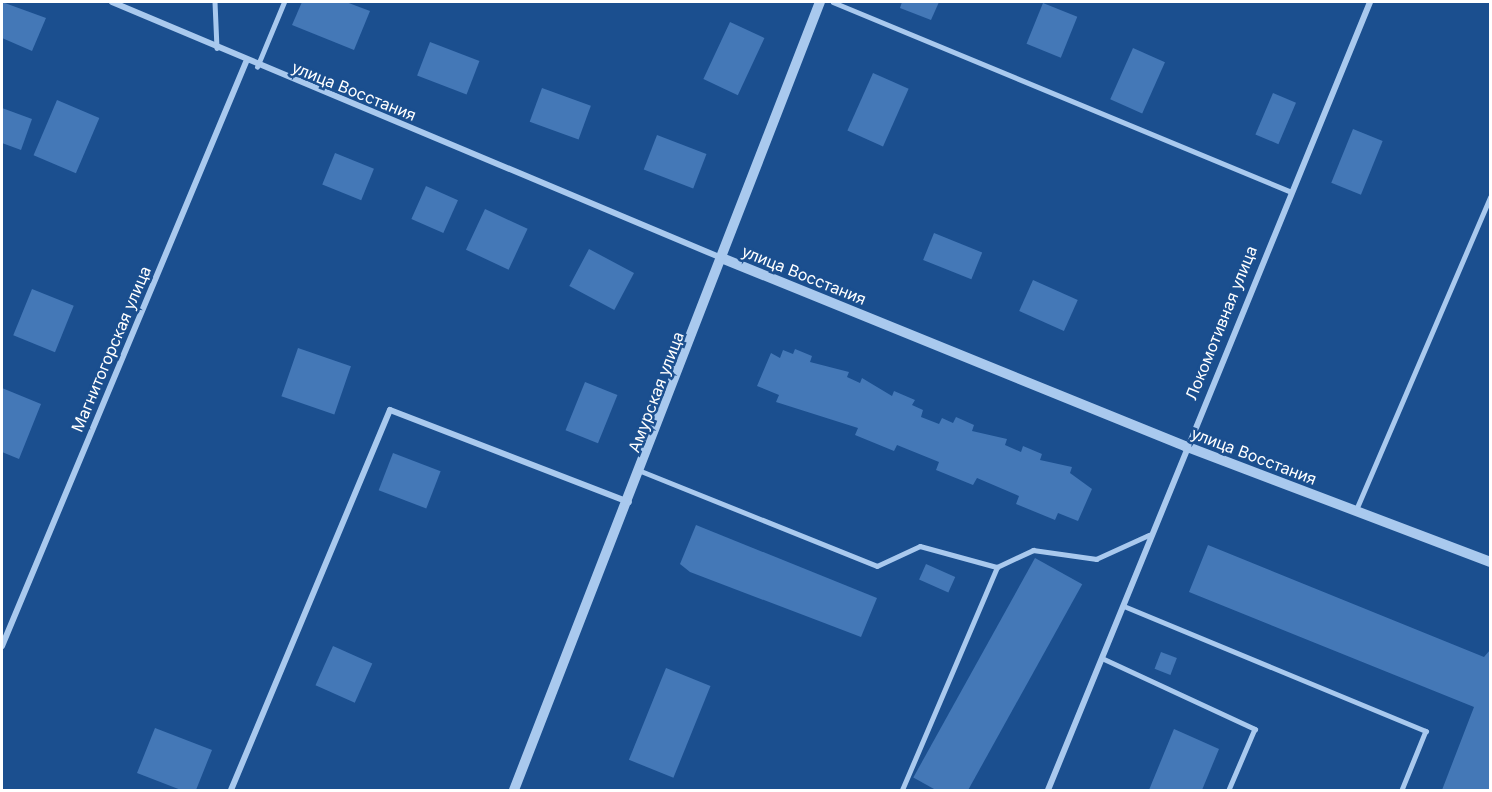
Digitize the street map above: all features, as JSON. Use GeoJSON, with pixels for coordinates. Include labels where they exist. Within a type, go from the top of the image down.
{"type":"FeatureCollection","features":[{"type":"Feature","properties":{"kind":"street","name":"улица Восстания"},"geometry":{"type":"LineString","coordinates":[[112,2],[256,67],[724,259],[1185,446],[1491,562]]}},
{"type":"Feature","properties":{"kind":"street","name":"Амурская улица"},"geometry":{"type":"LineString","coordinates":[[514,790],[724,259],[820,2]]}},
{"type":"Feature","properties":{"kind":"street","name":"Локомотивная улица"},"geometry":{"type":"LineString","coordinates":[[1048,790],[1124,606],[1149,535],[1185,446],[1370,2]]}},
{"type":"Feature","properties":{"kind":"street","name":"Магнитогорская улица"},"geometry":{"type":"LineString","coordinates":[[2,646],[246,62]]}},
{"type":"Feature","properties":{"kind":"street"},"geometry":{"type":"LineString","coordinates":[[231,790],[390,410],[628,502]]}},
{"type":"Feature","properties":{"kind":"lane"},"geometry":{"type":"LineString","coordinates":[[215,2],[217,48]]}},
{"type":"Feature","properties":{"kind":"lane"},"geometry":{"type":"LineString","coordinates":[[256,67],[284,2]]}},
{"type":"Feature","properties":{"kind":"lane"},"geometry":{"type":"LineString","coordinates":[[833,2],[1290,191]]}},
{"type":"Feature","properties":{"kind":"lane"},"geometry":{"type":"LineString","coordinates":[[1356,510],[1491,198]]}},
{"type":"Feature","properties":{"kind":"lane"},"geometry":{"type":"LineString","coordinates":[[641,471],[876,566],[920,546],[998,567]]}},
{"type":"Feature","properties":{"kind":"lane"},"geometry":{"type":"LineString","coordinates":[[902,790],[998,567],[1033,550],[1096,559],[1149,535]]}},
{"type":"Feature","properties":{"kind":"lane"},"geometry":{"type":"LineString","coordinates":[[1124,606],[1426,731],[1402,790]]}},
{"type":"Feature","properties":{"kind":"lane"},"geometry":{"type":"LineString","coordinates":[[1102,658],[1256,729],[1229,790]]}},
{"type":"Feature","properties":{"kind":"building"},"geometry":{"type":"Polygon","coordinates":[[[2,2],[46,18],[32,51],[2,38],[2,2]]]}},
{"type":"Feature","properties":{"kind":"building"},"geometry":{"type":"Polygon","coordinates":[[[302,2],[346,2],[370,11],[354,50],[292,25],[302,2]]]}},
{"type":"Feature","properties":{"kind":"building"},"geometry":{"type":"Polygon","coordinates":[[[902,2],[939,2],[931,20],[900,8],[902,2]]]}},
{"type":"Feature","properties":{"kind":"building"},"geometry":{"type":"Polygon","coordinates":[[[1043,3],[1077,17],[1061,58],[1027,44],[1043,3]]]}},
{"type":"Feature","properties":{"kind":"building"},"geometry":{"type":"Polygon","coordinates":[[[730,22],[764,38],[738,95],[703,79],[730,22]]]}},
{"type":"Feature","properties":{"kind":"building"},"geometry":{"type":"Polygon","coordinates":[[[430,42],[479,61],[467,95],[417,76],[430,42]]]}},
{"type":"Feature","properties":{"kind":"building"},"geometry":{"type":"Polygon","coordinates":[[[1133,48],[1165,62],[1142,113],[1110,99],[1133,48]]]}},
{"type":"Feature","properties":{"kind":"building"},"geometry":{"type":"Polygon","coordinates":[[[873,73],[909,89],[883,146],[847,131],[873,73]]]}},
{"type":"Feature","properties":{"kind":"building"},"geometry":{"type":"Polygon","coordinates":[[[542,88],[591,106],[579,140],[530,122],[542,88]]]}},
{"type":"Feature","properties":{"kind":"building"},"geometry":{"type":"Polygon","coordinates":[[[1273,93],[1296,103],[1278,144],[1255,134],[1273,93]]]}},
{"type":"Feature","properties":{"kind":"building"},"geometry":{"type":"Polygon","coordinates":[[[57,100],[99,118],[76,173],[34,155],[57,100]]]}},
{"type":"Feature","properties":{"kind":"building"},"geometry":{"type":"Polygon","coordinates":[[[2,108],[32,119],[21,150],[2,143],[2,108]]]}},
{"type":"Feature","properties":{"kind":"building"},"geometry":{"type":"Polygon","coordinates":[[[1353,129],[1383,141],[1361,195],[1331,183],[1353,129]]]}},
{"type":"Feature","properties":{"kind":"building"},"geometry":{"type":"Polygon","coordinates":[[[657,135],[706,154],[693,189],[644,170],[657,135]]]}},
{"type":"Feature","properties":{"kind":"building"},"geometry":{"type":"Polygon","coordinates":[[[335,153],[374,169],[361,200],[322,185],[335,153]]]}},
{"type":"Feature","properties":{"kind":"building"},"geometry":{"type":"Polygon","coordinates":[[[426,186],[458,200],[443,233],[411,219],[426,186]]]}},
{"type":"Feature","properties":{"kind":"building"},"geometry":{"type":"Polygon","coordinates":[[[485,209],[528,229],[509,270],[466,250],[485,209]]]}},
{"type":"Feature","properties":{"kind":"building"},"geometry":{"type":"Polygon","coordinates":[[[934,233],[982,252],[971,279],[923,260],[934,233]]]}},
{"type":"Feature","properties":{"kind":"building"},"geometry":{"type":"Polygon","coordinates":[[[589,249],[634,273],[614,310],[569,286],[589,249]]]}},
{"type":"Feature","properties":{"kind":"building"},"geometry":{"type":"Polygon","coordinates":[[[1033,280],[1078,300],[1064,331],[1019,311],[1033,280]]]}},
{"type":"Feature","properties":{"kind":"building"},"geometry":{"type":"Polygon","coordinates":[[[32,289],[74,306],[55,352],[13,335],[32,289]]]}},
{"type":"Feature","properties":{"kind":"building"},"geometry":{"type":"Polygon","coordinates":[[[298,348],[351,366],[334,414],[281,396],[298,348]]]}},
{"type":"Feature","properties":{"kind":"building"},"geometry":{"type":"Polygon","coordinates":[[[795,349],[812,356],[810,362],[849,372],[847,377],[860,383],[862,378],[892,396],[894,391],[915,400],[912,405],[923,410],[921,417],[939,424],[942,418],[953,423],[956,417],[974,425],[972,431],[1007,439],[1005,445],[1021,452],[1023,446],[1042,454],[1040,460],[1072,467],[1070,473],[1092,489],[1078,521],[1058,513],[1055,520],[1016,504],[1019,496],[977,478],[973,485],[936,470],[939,462],[897,445],[894,451],[855,435],[858,428],[776,402],[779,395],[757,386],[771,353],[780,358],[783,350],[793,354],[795,349]]]}},
{"type":"Feature","properties":{"kind":"building"},"geometry":{"type":"Polygon","coordinates":[[[585,382],[617,395],[598,443],[566,430],[585,382]]]}},
{"type":"Feature","properties":{"kind":"building"},"geometry":{"type":"Polygon","coordinates":[[[2,388],[41,404],[19,459],[2,452],[2,388]]]}},
{"type":"Feature","properties":{"kind":"building"},"geometry":{"type":"Polygon","coordinates":[[[393,453],[441,471],[426,509],[379,490],[393,453]]]}},
{"type":"Feature","properties":{"kind":"building"},"geometry":{"type":"Polygon","coordinates":[[[696,525],[877,598],[861,637],[690,572],[680,564],[696,525]]]}},
{"type":"Feature","properties":{"kind":"building"},"geometry":{"type":"Polygon","coordinates":[[[1208,545],[1484,657],[1490,650],[1490,790],[1442,790],[1474,707],[1189,592],[1208,545]]]}},
{"type":"Feature","properties":{"kind":"building"},"geometry":{"type":"Polygon","coordinates":[[[1035,558],[1082,584],[968,790],[936,790],[913,778],[1035,558]]]}},
{"type":"Feature","properties":{"kind":"building"},"geometry":{"type":"Polygon","coordinates":[[[926,564],[955,577],[948,593],[919,580],[926,564]]]}},
{"type":"Feature","properties":{"kind":"building"},"geometry":{"type":"Polygon","coordinates":[[[333,646],[372,663],[355,703],[316,685],[333,646]]]}},
{"type":"Feature","properties":{"kind":"building"},"geometry":{"type":"Polygon","coordinates":[[[1161,652],[1177,658],[1170,675],[1155,669],[1161,652]]]}},
{"type":"Feature","properties":{"kind":"building"},"geometry":{"type":"Polygon","coordinates":[[[666,668],[711,686],[673,778],[629,760],[666,668]]]}},
{"type":"Feature","properties":{"kind":"building"},"geometry":{"type":"Polygon","coordinates":[[[155,728],[212,750],[196,790],[181,790],[137,773],[155,728]]]}},
{"type":"Feature","properties":{"kind":"building"},"geometry":{"type":"Polygon","coordinates":[[[1174,729],[1219,749],[1202,790],[1149,790],[1174,729]]]}}]}
